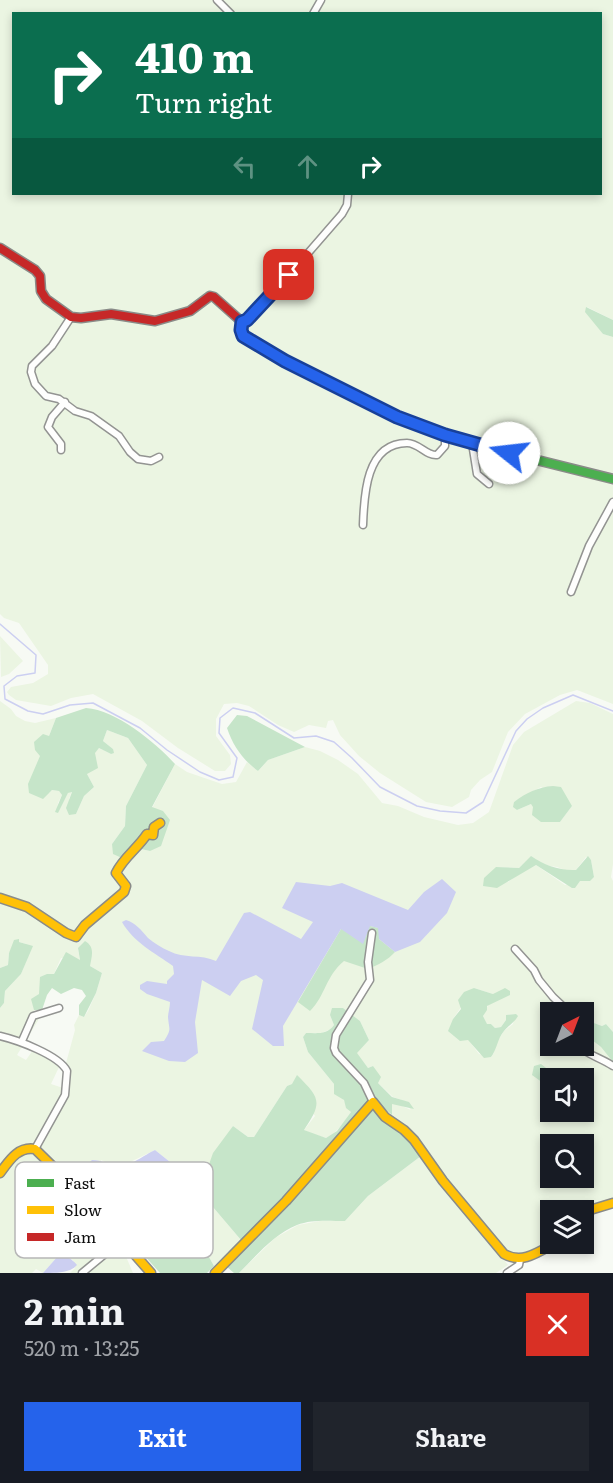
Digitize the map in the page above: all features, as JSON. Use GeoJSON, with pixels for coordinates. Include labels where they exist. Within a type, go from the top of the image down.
{"type":"FeatureCollection","features":[{"type":"Feature","properties":{"kind":"street"},"geometry":{"type":"LineString","coordinates":[[217,0],[229,12]]}},
{"type":"Feature","properties":{"kind":"street"},"geometry":{"type":"LineString","coordinates":[[242,322],[247,320],[270,297],[342,213],[347,205],[348,195]]}},
{"type":"Feature","properties":{"kind":"street"},"geometry":{"type":"LineString","coordinates":[[0,248],[34,270],[40,276],[41,291],[46,299],[71,317],[111,314],[155,321],[190,311],[210,296],[219,300],[242,322]]}},
{"type":"Feature","properties":{"kind":"street"},"geometry":{"type":"LineString","coordinates":[[71,317],[52,346],[35,362],[31,372],[35,384],[43,394],[65,402],[75,411],[91,416],[119,436],[138,459],[151,461],[159,457]]}},
{"type":"Feature","properties":{"kind":"street"},"geometry":{"type":"LineString","coordinates":[[242,322],[243,336],[270,354],[381,410],[445,435],[613,479]]}},
{"type":"Feature","properties":{"kind":"street"},"geometry":{"type":"LineString","coordinates":[[62,450],[61,444],[48,427],[49,422],[65,402]]}},
{"type":"Feature","properties":{"kind":"street"},"geometry":{"type":"LineString","coordinates":[[363,525],[365,493],[380,453],[391,446],[407,443],[432,455],[437,455],[445,446],[445,435]]}},
{"type":"Feature","properties":{"kind":"street"},"geometry":{"type":"LineString","coordinates":[[472,443],[477,474],[489,484]]}},
{"type":"Feature","properties":{"kind":"street"},"geometry":{"type":"LineString","coordinates":[[571,592],[589,546],[613,502]]}},
{"type":"Feature","properties":{"kind":"street"},"geometry":{"type":"LineString","coordinates":[[0,898],[14,902],[53,922],[65,933],[76,937],[85,925],[124,892],[126,886],[116,873],[118,866],[139,846],[147,834],[153,835],[154,827],[160,823]]}},
{"type":"Feature","properties":{"kind":"street"},"geometry":{"type":"LineString","coordinates":[[372,933],[368,962],[370,980],[338,1032],[334,1048],[336,1053],[364,1083],[373,1102],[386,1117],[414,1140],[443,1181],[504,1254],[512,1259],[520,1260],[540,1251]]}},
{"type":"Feature","properties":{"kind":"street"},"geometry":{"type":"LineString","coordinates":[[515,948],[559,1002]]}},
{"type":"Feature","properties":{"kind":"street"},"geometry":{"type":"LineString","coordinates":[[22,1041],[33,1016],[59,1008]]}},
{"type":"Feature","properties":{"kind":"street"},"geometry":{"type":"LineString","coordinates":[[0,1036],[22,1041],[58,1061],[67,1071],[65,1095],[36,1149]]}},
{"type":"Feature","properties":{"kind":"street"},"geometry":{"type":"LineString","coordinates":[[593,1056],[613,1066]]}},
{"type":"Feature","properties":{"kind":"street"},"geometry":{"type":"LineString","coordinates":[[215,1273],[286,1201],[373,1102]]}},
{"type":"Feature","properties":{"kind":"street"},"geometry":{"type":"LineString","coordinates":[[0,1173],[18,1152],[28,1147],[36,1149],[49,1162]]}},
{"type":"Feature","properties":{"kind":"street"},"geometry":{"type":"LineString","coordinates":[[594,1209],[613,1203]]}},
{"type":"Feature","properties":{"kind":"street"},"geometry":{"type":"LineString","coordinates":[[82,1273],[100,1258]]}},
{"type":"Feature","properties":{"kind":"street"},"geometry":{"type":"LineString","coordinates":[[138,1258],[151,1273]]}},
{"type":"Feature","properties":{"kind":"street"},"geometry":{"type":"LineString","coordinates":[[507,1273],[519,1265],[520,1260]]}},
{"type":"Feature","properties":{"kind":"green space"},"geometry":{"type":"Polygon","coordinates":[[[0,0],[613,0],[613,320],[587,307],[603,334],[613,337],[613,704],[577,690],[560,695],[525,714],[508,732],[492,772],[480,780],[471,790],[469,797],[452,807],[426,802],[380,773],[359,756],[340,735],[333,720],[328,721],[326,728],[309,725],[294,732],[278,725],[249,706],[237,703],[224,704],[216,719],[216,736],[230,755],[231,764],[225,771],[215,771],[178,748],[142,721],[93,694],[71,698],[51,706],[16,700],[7,692],[11,687],[33,683],[48,674],[48,665],[19,623],[4,618],[0,614],[0,0]]]}},
{"type":"Feature","properties":{"kind":"green space"},"geometry":{"type":"Polygon","coordinates":[[[586,307],[613,320],[613,337],[603,334],[585,312],[586,307]]]}},
{"type":"Feature","properties":{"kind":"green space"},"geometry":{"type":"Polygon","coordinates":[[[0,636],[23,661],[9,674],[1,677],[0,636]]]}},
{"type":"Feature","properties":{"kind":"green space"},"geometry":{"type":"Polygon","coordinates":[[[0,701],[25,721],[35,723],[56,718],[37,766],[49,793],[52,790],[59,791],[62,795],[57,813],[68,793],[72,791],[69,799],[76,814],[84,796],[94,787],[87,774],[94,753],[99,748],[111,754],[113,749],[103,741],[107,730],[128,738],[147,765],[126,806],[125,826],[112,844],[127,851],[132,847],[150,851],[152,808],[175,764],[187,772],[222,784],[236,782],[247,762],[258,771],[268,760],[305,747],[338,760],[358,774],[382,803],[458,825],[473,823],[489,812],[513,745],[524,732],[576,701],[590,703],[613,714],[613,864],[611,877],[613,881],[613,1032],[606,1024],[602,1026],[594,1023],[594,1002],[540,1002],[540,1056],[594,1056],[594,1042],[613,1062],[613,1200],[594,1206],[594,1200],[540,1200],[540,1247],[519,1257],[504,1248],[449,1181],[419,1139],[405,1124],[392,1115],[392,1104],[398,1104],[411,1110],[402,1100],[393,1097],[378,1083],[373,1066],[368,1068],[356,1053],[369,1040],[360,1021],[343,1008],[330,1015],[334,1025],[331,1029],[322,1033],[306,1033],[303,1037],[308,1052],[334,1084],[351,1112],[343,1124],[326,1138],[304,1130],[315,1116],[292,1084],[287,1086],[254,1137],[248,1137],[233,1126],[212,1162],[170,1162],[155,1150],[130,1162],[101,1160],[101,1162],[51,1162],[34,1145],[0,1167],[0,1008],[4,1003],[5,991],[21,974],[27,959],[26,944],[19,942],[9,953],[8,965],[0,968],[0,701]],[[541,787],[514,802],[517,810],[531,804],[560,822],[572,806],[541,787]],[[531,857],[519,868],[496,867],[508,882],[536,865],[565,885],[594,877],[591,860],[586,857],[576,870],[567,871],[544,865],[531,857]],[[78,948],[80,961],[75,958],[61,958],[54,974],[39,994],[34,1010],[39,1019],[17,1055],[26,1060],[33,1050],[60,1065],[51,1084],[63,1088],[66,1063],[75,1030],[74,1025],[79,1015],[84,1017],[88,1011],[102,973],[90,966],[78,948]],[[474,988],[453,1019],[479,1054],[491,1057],[504,1031],[513,1024],[515,1014],[506,1015],[506,1020],[501,1027],[495,1028],[491,1024],[487,1025],[483,1016],[493,994],[474,988]]]}},
{"type":"Feature","properties":{"kind":"green space"},"geometry":{"type":"Polygon","coordinates":[[[86,708],[110,714],[134,728],[175,764],[152,807],[163,811],[170,820],[161,846],[150,851],[132,847],[122,858],[113,854],[112,844],[125,826],[126,806],[147,765],[128,738],[107,730],[103,741],[113,749],[114,753],[111,754],[99,748],[95,753],[98,768],[87,774],[94,787],[84,796],[76,814],[69,815],[66,808],[72,792],[68,793],[58,813],[55,812],[62,795],[59,791],[52,790],[43,799],[29,793],[28,784],[40,756],[35,750],[34,742],[43,734],[49,736],[56,718],[86,708]]]}},
{"type":"Feature","properties":{"kind":"green space"},"geometry":{"type":"Polygon","coordinates":[[[237,715],[247,716],[305,747],[268,760],[258,771],[243,757],[229,735],[227,728],[237,715]]]}},
{"type":"Feature","properties":{"kind":"green space"},"geometry":{"type":"Polygon","coordinates":[[[553,786],[561,787],[572,806],[560,822],[541,822],[532,815],[531,804],[517,810],[513,807],[514,802],[528,793],[553,786]]]}},
{"type":"Feature","properties":{"kind":"green space"},"geometry":{"type":"Polygon","coordinates":[[[531,856],[552,867],[576,870],[588,856],[594,877],[590,881],[580,881],[575,888],[572,888],[536,865],[497,888],[483,886],[484,878],[496,867],[519,868],[531,856]]]}},
{"type":"Feature","properties":{"kind":"green space"},"geometry":{"type":"Polygon","coordinates":[[[370,926],[379,928],[379,939],[395,952],[383,962],[368,969],[344,961],[333,973],[310,1011],[298,1002],[341,929],[370,926]]]}},
{"type":"Feature","properties":{"kind":"green space"},"geometry":{"type":"Polygon","coordinates":[[[19,939],[19,942],[33,946],[21,974],[5,991],[4,1003],[0,1008],[0,968],[8,965],[9,953],[14,940],[19,939]]]}},
{"type":"Feature","properties":{"kind":"green space"},"geometry":{"type":"Polygon","coordinates":[[[85,941],[92,949],[90,966],[102,973],[96,993],[84,1017],[79,1015],[79,1005],[86,996],[82,990],[74,988],[61,994],[52,988],[42,1010],[34,1010],[31,999],[39,994],[40,977],[54,974],[66,952],[80,960],[78,948],[85,941]]]}},
{"type":"Feature","properties":{"kind":"green space"},"geometry":{"type":"Polygon","coordinates":[[[474,988],[493,994],[505,988],[510,991],[510,995],[487,1006],[483,1016],[487,1024],[495,1028],[501,1027],[506,1020],[506,1015],[516,1014],[518,1016],[502,1034],[491,1057],[484,1058],[468,1040],[460,1041],[448,1031],[453,1019],[461,1009],[458,1000],[464,992],[474,988]]]}},
{"type":"Feature","properties":{"kind":"green space"},"geometry":{"type":"Polygon","coordinates":[[[332,1008],[343,1008],[360,1021],[369,1040],[357,1053],[368,1068],[373,1066],[381,1077],[378,1083],[392,1097],[409,1102],[414,1109],[392,1104],[392,1115],[377,1102],[368,1101],[284,1200],[241,1240],[213,1207],[213,1162],[210,1162],[213,1153],[233,1126],[248,1137],[254,1137],[287,1086],[292,1084],[297,1075],[310,1089],[316,1101],[314,1113],[304,1130],[326,1138],[337,1131],[351,1112],[346,1108],[344,1100],[334,1094],[334,1084],[308,1052],[303,1037],[306,1033],[322,1033],[331,1028],[334,1025],[330,1015],[332,1008]]]}},
{"type":"Feature","properties":{"kind":"green space"},"geometry":{"type":"Polygon","coordinates":[[[594,1023],[602,1026],[606,1024],[613,1032],[613,1062],[594,1042],[594,1023]]]}},
{"type":"Feature","properties":{"kind":"green space"},"geometry":{"type":"Polygon","coordinates":[[[541,1064],[546,1068],[540,1068],[540,1081],[532,1075],[534,1066],[541,1064]]]}},
{"type":"Feature","properties":{"kind":"green space"},"geometry":{"type":"Polygon","coordinates":[[[373,1106],[401,1132],[421,1156],[368,1196],[345,1221],[315,1221],[297,1225],[273,1240],[239,1273],[234,1273],[227,1267],[373,1106]]]}},
{"type":"Feature","properties":{"kind":"green space"},"geometry":{"type":"Polygon","coordinates":[[[29,1149],[46,1162],[15,1162],[15,1258],[56,1258],[43,1273],[36,1269],[32,1273],[0,1273],[0,1178],[11,1162],[29,1149]]]}},
{"type":"Feature","properties":{"kind":"green space"},"geometry":{"type":"Polygon","coordinates":[[[421,1156],[508,1265],[496,1273],[239,1273],[275,1238],[298,1225],[320,1221],[345,1221],[368,1196],[421,1156]]]}},
{"type":"Feature","properties":{"kind":"green space"},"geometry":{"type":"Polygon","coordinates":[[[213,1207],[241,1240],[214,1266],[210,1258],[213,1258],[213,1207]]]}},
{"type":"Feature","properties":{"kind":"green space"},"geometry":{"type":"Polygon","coordinates":[[[66,1258],[127,1258],[133,1273],[70,1273],[75,1268],[73,1260],[66,1258]]]}},
{"type":"Feature","properties":{"kind":"green space"},"geometry":{"type":"Polygon","coordinates":[[[146,1258],[210,1258],[214,1266],[207,1273],[160,1273],[146,1258]]]}},
{"type":"Feature","properties":{"kind":"water"},"geometry":{"type":"Polygon","coordinates":[[[442,879],[456,892],[447,913],[420,942],[395,952],[379,939],[378,928],[370,926],[363,944],[341,929],[283,1026],[284,1046],[273,1046],[252,1029],[263,980],[256,975],[241,981],[230,996],[202,980],[195,1022],[198,1053],[185,1062],[169,1061],[142,1051],[151,1042],[164,1041],[167,1037],[170,1002],[147,994],[140,989],[140,985],[147,981],[167,984],[174,974],[173,966],[138,941],[122,922],[126,920],[133,923],[153,942],[175,953],[216,961],[244,913],[250,912],[301,939],[313,922],[282,908],[296,882],[330,886],[342,883],[408,910],[424,892],[442,879]]]}},
{"type":"Feature","properties":{"kind":"water"},"geometry":{"type":"Polygon","coordinates":[[[155,1150],[170,1162],[134,1162],[155,1150]]]}},
{"type":"Feature","properties":{"kind":"water"},"geometry":{"type":"Polygon","coordinates":[[[56,1258],[69,1258],[77,1265],[67,1271],[43,1273],[56,1258]]]}},
{"type":"Feature","properties":{"kind":"waterway"},"geometry":{"type":"LineString","coordinates":[[0,624],[36,655],[35,673],[17,676],[4,686],[5,699],[28,711],[43,714],[70,705],[93,703],[140,728],[200,772],[219,780],[233,777],[237,758],[219,733],[220,718],[233,708],[255,713],[294,738],[316,736],[334,742],[380,787],[417,806],[466,813],[483,802],[516,731],[527,719],[543,708],[573,695],[613,711]]}},
{"type":"Feature","properties":{"kind":"traffic: fast"},"geometry":{"type":"LineString","coordinates":[[311,374],[407,422],[509,453],[613,479]]}},
{"type":"Feature","properties":{"kind":"traffic: slow"},"geometry":{"type":"LineString","coordinates":[[0,898],[27,907],[66,933],[76,937],[85,925],[124,892],[126,886],[116,873],[147,834],[153,835],[154,827],[160,823]]}},
{"type":"Feature","properties":{"kind":"traffic: slow"},"geometry":{"type":"LineString","coordinates":[[215,1273],[286,1201],[373,1102],[385,1117],[414,1140],[443,1181],[504,1254],[523,1258],[540,1251]]}},
{"type":"Feature","properties":{"kind":"traffic: slow"},"geometry":{"type":"LineString","coordinates":[[0,1173],[11,1159],[24,1150],[35,1149],[48,1162]]}},
{"type":"Feature","properties":{"kind":"traffic: slow"},"geometry":{"type":"LineString","coordinates":[[594,1209],[613,1203]]}},
{"type":"Feature","properties":{"kind":"traffic: slow"},"geometry":{"type":"LineString","coordinates":[[138,1258],[151,1273]]}},
{"type":"Feature","properties":{"kind":"traffic: jam"},"geometry":{"type":"LineString","coordinates":[[0,248],[35,270],[40,276],[41,291],[46,299],[71,317],[111,314],[155,321],[190,311],[210,296],[242,322],[241,333],[256,345],[311,374]]}},
{"type":"Feature","properties":{"kind":"route"},"geometry":{"type":"LineString","coordinates":[[289,275],[247,320],[242,322],[243,336],[285,361],[407,422],[509,453]]}}]}
